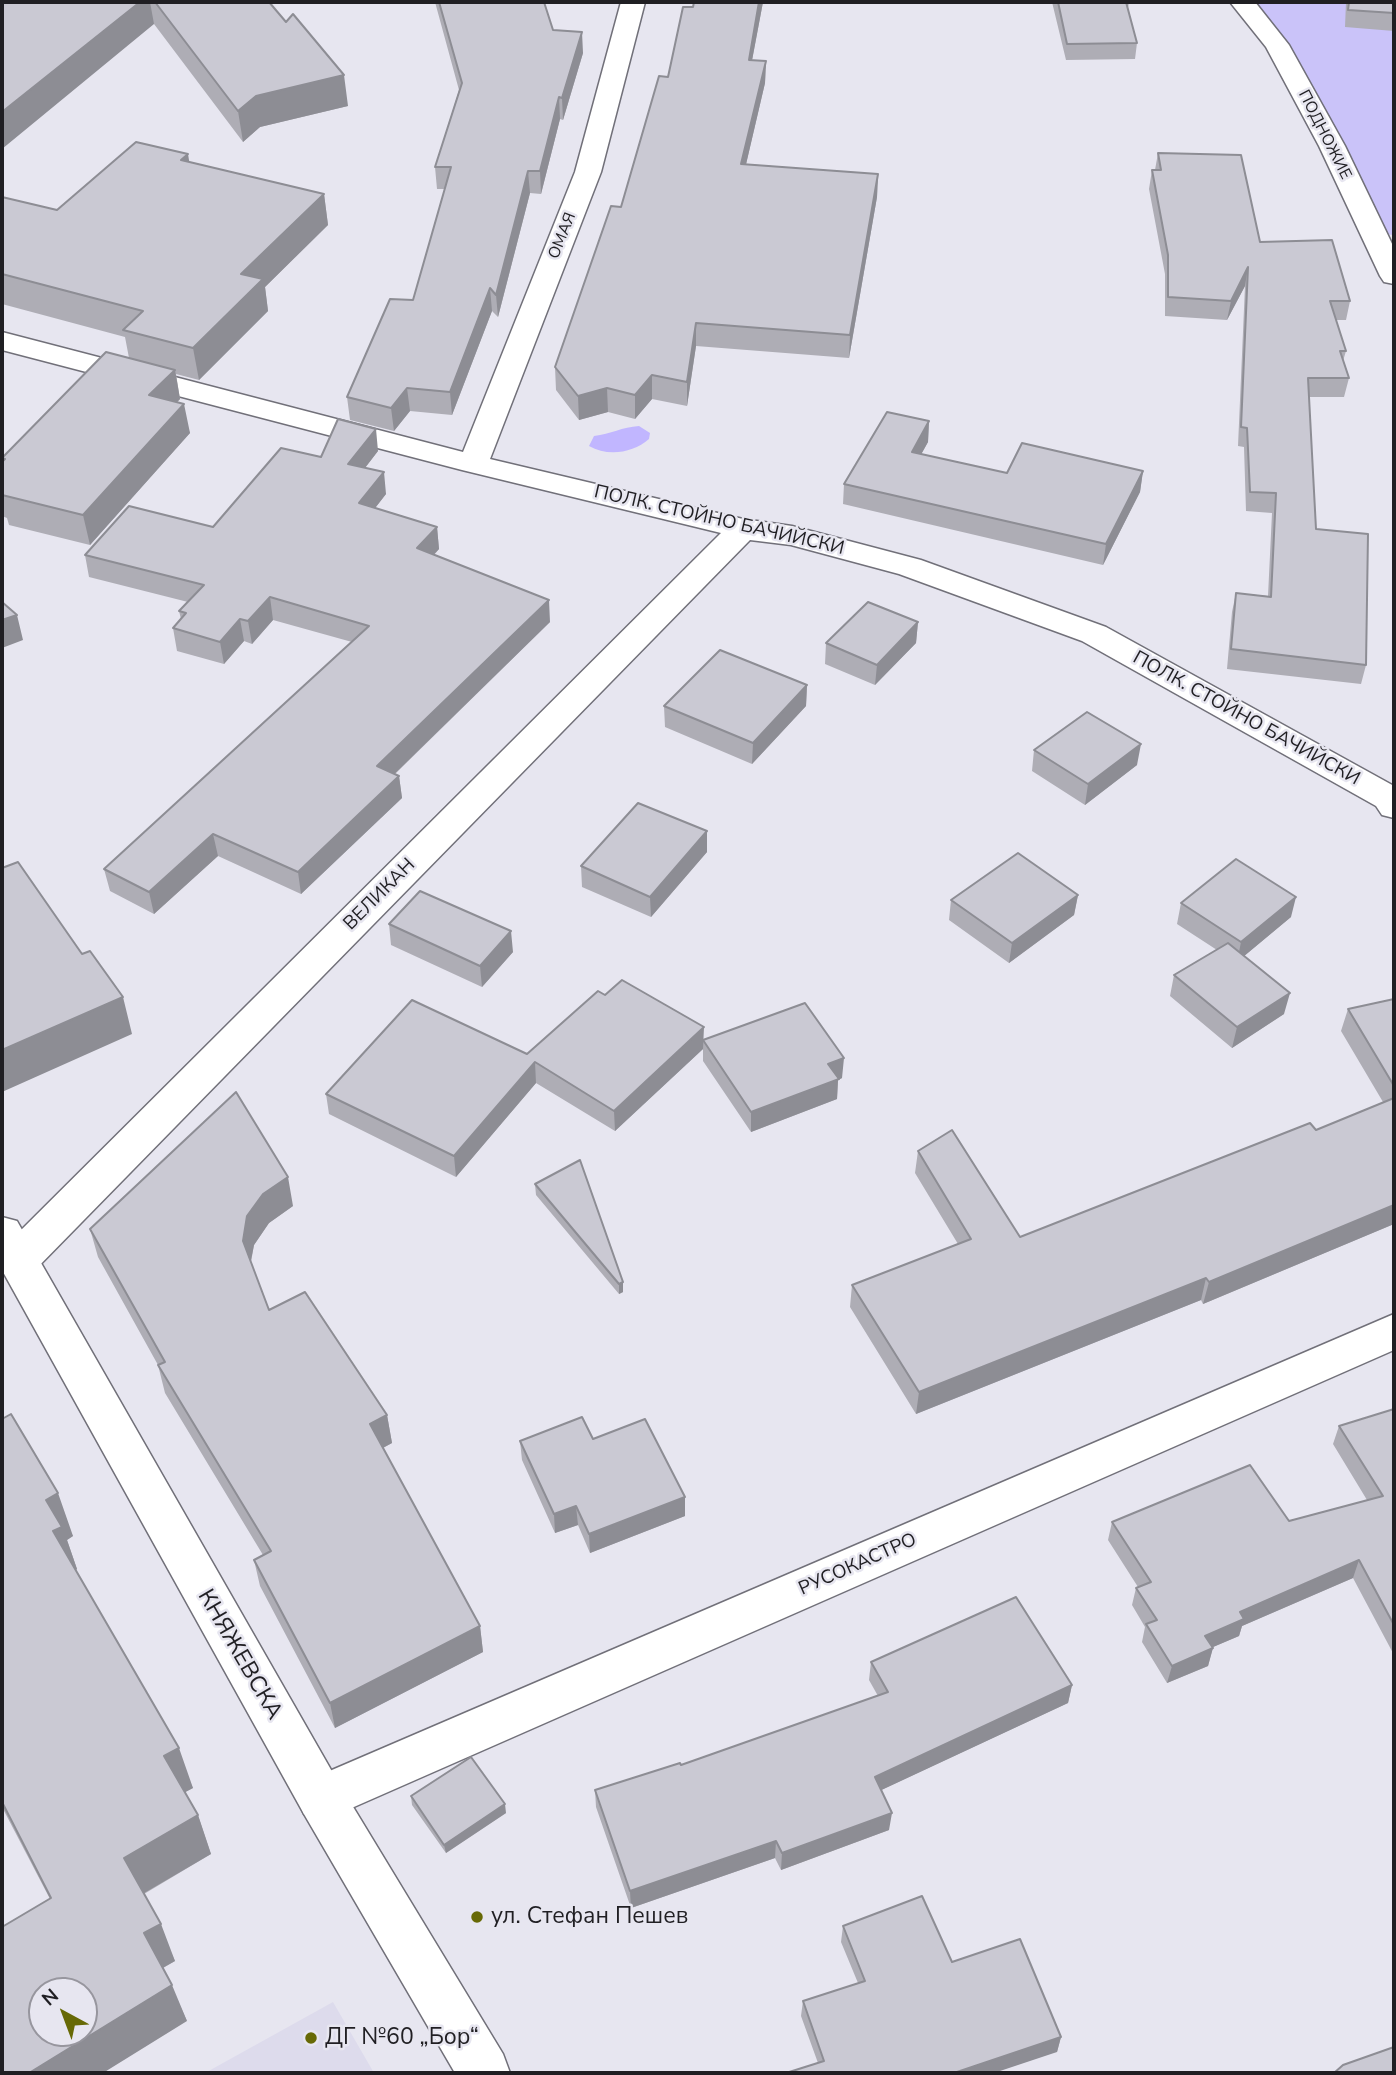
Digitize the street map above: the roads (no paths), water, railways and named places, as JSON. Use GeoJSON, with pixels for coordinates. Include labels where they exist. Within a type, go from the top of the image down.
{"type":"FeatureCollection","features":[{"type":"Feature","properties":{"kind":"street","name":"ОМАЯ"},"geometry":{"type":"LineString","coordinates":[[473,464],[588,172],[633,2]]}},
{"type":"Feature","properties":{"kind":"street","name":"ПОДНОЖИЕ"},"geometry":{"type":"LineString","coordinates":[[1242,2],[1277,45],[1383,234],[1394,276]]}},
{"type":"Feature","properties":{"kind":"street","name":"ПОЛК. СТОЙНО БАЧИЙСКИ"},"geometry":{"type":"LineString","coordinates":[[2,341],[473,464],[743,529],[792,536],[910,567],[1094,634],[1392,798]]}},
{"type":"Feature","properties":{"kind":"street","name":"ВЕЛИКАН"},"geometry":{"type":"LineString","coordinates":[[9,1247],[743,529]]}},
{"type":"Feature","properties":{"kind":"street","name":"КНЯЖЕВСКА"},"geometry":{"type":"LineString","coordinates":[[9,1247],[321,1798],[484,2073]]}},
{"type":"Feature","properties":{"kind":"street","name":"РУСОКАСТРО"},"geometry":{"type":"LineString","coordinates":[[321,1798],[1394,1331]]}},
{"type":"Feature","properties":{"kind":"place","name":"ул. Стефан Пешев"},"geometry":{"type":"Point","coordinates":[477,1917]}},
{"type":"Feature","properties":{"kind":"place","name":"ДГ №60 „Бор“"},"geometry":{"type":"Point","coordinates":[311,2038]}}]}
